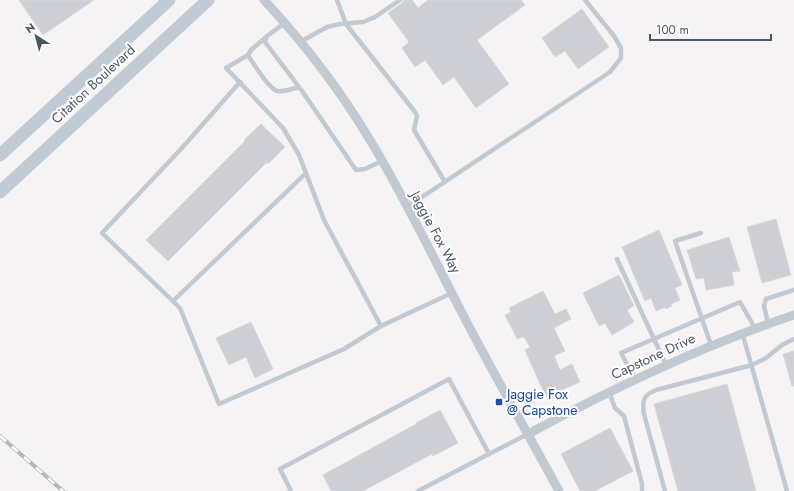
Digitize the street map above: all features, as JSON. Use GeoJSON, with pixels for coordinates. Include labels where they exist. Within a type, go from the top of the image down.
{"type":"FeatureCollection","features":[{"type":"Feature","properties":{"kind":"main road","name":"Citation Boulevard"},"geometry":{"type":"LineString","coordinates":[[0,155],[169,0]]}},
{"type":"Feature","properties":{"kind":"main road","name":"Citation Boulevard"},"geometry":{"type":"LineString","coordinates":[[0,192],[208,0]]}},
{"type":"Feature","properties":{"kind":"street","name":"Jaggie Fox Way"},"geometry":{"type":"LineString","coordinates":[[264,0],[300,42],[351,110],[382,161],[559,491]]}},
{"type":"Feature","properties":{"kind":"street","name":"Capstone Drive"},"geometry":{"type":"LineString","coordinates":[[528,434],[608,392],[666,364],[742,332],[794,315]]}},
{"type":"Feature","properties":{"kind":"lane"},"geometry":{"type":"LineString","coordinates":[[337,0],[346,24],[415,112],[417,116],[414,130],[445,182]]}},
{"type":"Feature","properties":{"kind":"lane"},"geometry":{"type":"LineString","coordinates":[[300,42],[326,27],[363,22],[375,17],[400,0]]}},
{"type":"Feature","properties":{"kind":"lane"},"geometry":{"type":"LineString","coordinates":[[407,206],[610,72],[620,58],[621,48],[614,36],[585,0]]}},
{"type":"Feature","properties":{"kind":"lane"},"geometry":{"type":"LineString","coordinates":[[285,24],[267,36],[251,50],[248,55],[226,68],[282,128],[299,155],[324,220],[381,326]]}},
{"type":"Feature","properties":{"kind":"lane"},"geometry":{"type":"LineString","coordinates":[[267,36],[265,42],[299,87],[356,170],[365,169],[382,161]]}},
{"type":"Feature","properties":{"kind":"lane"},"geometry":{"type":"LineString","coordinates":[[248,55],[264,79],[276,90],[282,91],[299,87]]}},
{"type":"Feature","properties":{"kind":"lane"},"geometry":{"type":"LineString","coordinates":[[240,82],[181,149],[102,233],[180,308],[219,404],[344,349],[381,326],[452,292]]}},
{"type":"Feature","properties":{"kind":"lane"},"geometry":{"type":"LineString","coordinates":[[173,301],[306,173]]}},
{"type":"Feature","properties":{"kind":"lane"},"geometry":{"type":"LineString","coordinates":[[701,233],[675,241],[711,345]]}},
{"type":"Feature","properties":{"kind":"lane"},"geometry":{"type":"LineString","coordinates":[[616,259],[666,364]]}},
{"type":"Feature","properties":{"kind":"lane"},"geometry":{"type":"LineString","coordinates":[[768,323],[764,306],[766,298],[794,290]]}},
{"type":"Feature","properties":{"kind":"lane"},"geometry":{"type":"LineString","coordinates":[[635,379],[621,353],[701,318],[740,302],[755,328]]}},
{"type":"Feature","properties":{"kind":"lane"},"geometry":{"type":"LineString","coordinates":[[742,332],[787,491]]}},
{"type":"Feature","properties":{"kind":"lane"},"geometry":{"type":"LineString","coordinates":[[665,491],[644,414],[643,406],[649,392],[752,364],[766,358],[782,345],[794,339]]}},
{"type":"Feature","properties":{"kind":"lane"},"geometry":{"type":"LineString","coordinates":[[291,491],[280,469],[449,379],[489,454]]}},
{"type":"Feature","properties":{"kind":"lane"},"geometry":{"type":"LineString","coordinates":[[608,392],[615,408],[624,416],[642,484],[642,491]]}},
{"type":"Feature","properties":{"kind":"lane"},"geometry":{"type":"LineString","coordinates":[[418,491],[528,434]]}},
{"type":"Feature","properties":{"kind":"building"},"geometry":{"type":"Polygon","coordinates":[[[19,0],[94,0],[43,35],[19,0]]]}},
{"type":"Feature","properties":{"kind":"building"},"geometry":{"type":"Polygon","coordinates":[[[404,0],[412,0],[418,8],[428,0],[521,0],[525,5],[477,40],[509,84],[476,108],[454,77],[443,85],[425,60],[415,67],[402,48],[409,42],[388,13],[404,0]]]}},
{"type":"Feature","properties":{"kind":"building"},"geometry":{"type":"Polygon","coordinates":[[[582,9],[609,47],[578,69],[565,51],[555,57],[542,38],[582,9]]]}},
{"type":"Feature","properties":{"kind":"building"},"geometry":{"type":"Polygon","coordinates":[[[261,124],[285,147],[268,164],[267,162],[168,261],[146,240],[261,124]]]}},
{"type":"Feature","properties":{"kind":"building"},"geometry":{"type":"Polygon","coordinates":[[[776,219],[791,275],[762,283],[747,227],[776,219]]]}},
{"type":"Feature","properties":{"kind":"building"},"geometry":{"type":"Polygon","coordinates":[[[659,230],[682,285],[675,288],[680,300],[671,304],[672,306],[666,309],[665,307],[656,311],[651,298],[645,301],[622,247],[659,230]]]}},
{"type":"Feature","properties":{"kind":"building"},"geometry":{"type":"Polygon","coordinates":[[[729,237],[740,271],[732,272],[734,285],[706,290],[704,278],[696,279],[687,250],[729,237]]]}},
{"type":"Feature","properties":{"kind":"building"},"geometry":{"type":"Polygon","coordinates":[[[619,275],[634,306],[627,310],[634,322],[612,335],[605,323],[599,326],[583,293],[619,275]]]}},
{"type":"Feature","properties":{"kind":"building"},"geometry":{"type":"Polygon","coordinates":[[[543,291],[555,314],[566,309],[571,319],[554,328],[565,351],[554,356],[560,370],[572,364],[580,382],[546,397],[525,350],[530,347],[524,337],[517,339],[505,315],[511,312],[509,308],[543,291]]]}},
{"type":"Feature","properties":{"kind":"building"},"geometry":{"type":"Polygon","coordinates":[[[251,322],[273,369],[255,378],[246,357],[229,365],[216,338],[251,322]]]}},
{"type":"Feature","properties":{"kind":"building"},"geometry":{"type":"Polygon","coordinates":[[[794,351],[794,386],[792,386],[783,354],[794,351]]]}},
{"type":"Feature","properties":{"kind":"building"},"geometry":{"type":"Polygon","coordinates":[[[727,384],[756,491],[678,491],[654,404],[727,384]]]}},
{"type":"Feature","properties":{"kind":"building"},"geometry":{"type":"Polygon","coordinates":[[[440,410],[458,443],[433,456],[432,454],[363,491],[331,491],[323,475],[440,410]]]}},
{"type":"Feature","properties":{"kind":"building"},"geometry":{"type":"Polygon","coordinates":[[[610,428],[633,471],[595,491],[580,491],[561,454],[610,428]]]}},
{"type":"Feature","properties":{"kind":"railway"},"geometry":{"type":"LineString","coordinates":[[0,436],[63,491]]}},
{"type":"Feature","properties":{"kind":"place","name":"Jaggie Fox @ Capstone"},"geometry":{"type":"Point","coordinates":[499,402]}}]}
